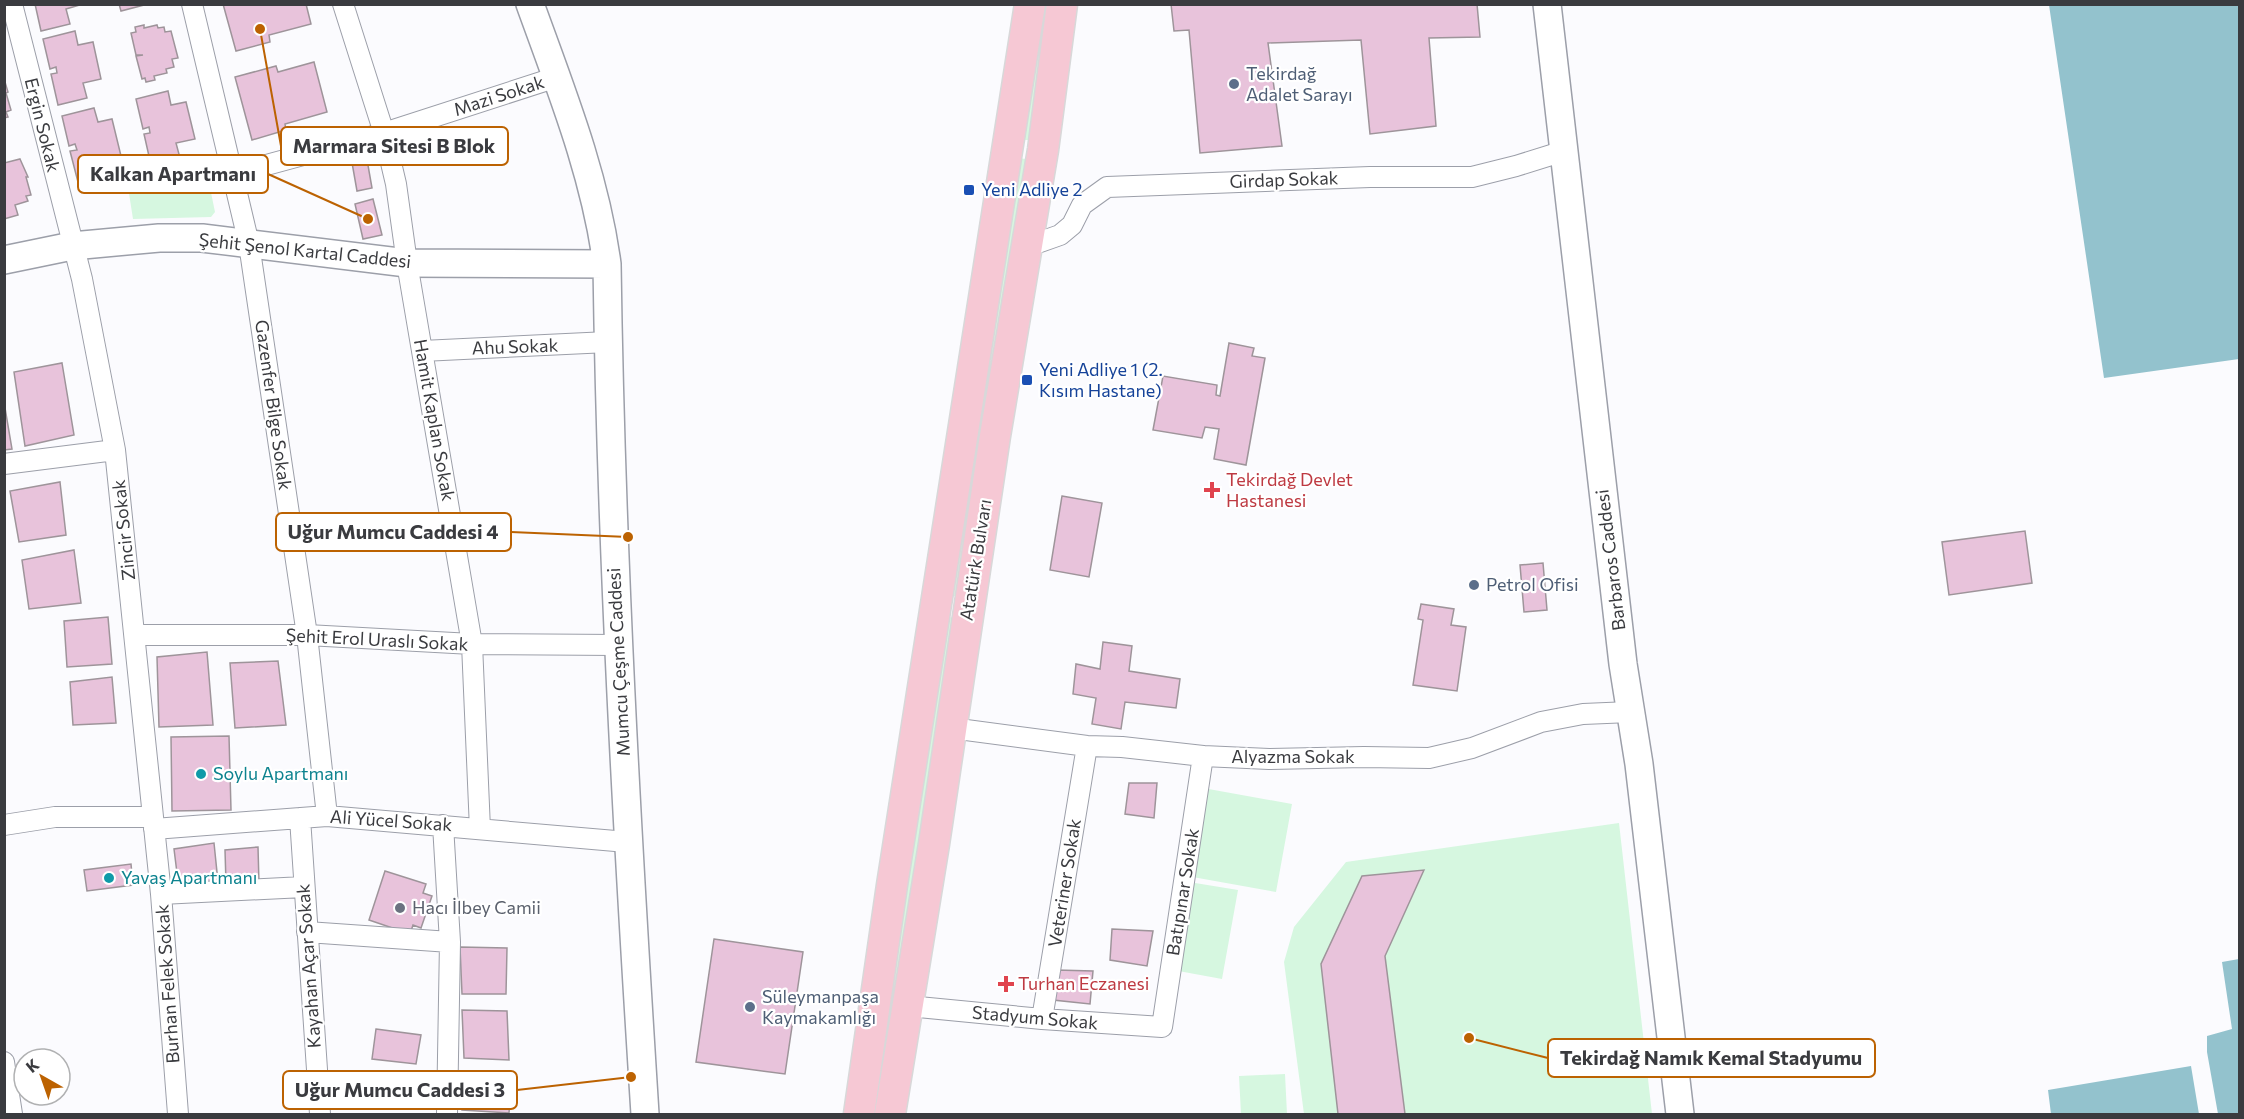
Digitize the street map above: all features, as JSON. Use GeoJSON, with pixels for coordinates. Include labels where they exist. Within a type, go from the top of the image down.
{"type":"FeatureCollection","features":[{"type":"Feature","properties":{"kind":"main road","name":"Atatürk Bulvarı"},"geometry":{"type":"LineString","coordinates":[[859,1114],[892,885],[1030,4]]}},
{"type":"Feature","properties":{"kind":"main road","name":"Atatürk Bulvarı"},"geometry":{"type":"LineString","coordinates":[[890,1114],[1043,150],[1062,4]]}},
{"type":"Feature","properties":{"kind":"street","name":"Ergin Sokak"},"geometry":{"type":"LineString","coordinates":[[12,4],[72,246]]}},
{"type":"Feature","properties":{"kind":"street","name":"Gazenfer Bilge Sokak"},"geometry":{"type":"LineString","coordinates":[[192,4],[249,244],[307,635],[327,816]]}},
{"type":"Feature","properties":{"kind":"street","name":"Hamit Kaplan Sokak"},"geometry":{"type":"LineString","coordinates":[[343,4],[384,133],[396,184],[407,263],[472,644],[480,828]]}},
{"type":"Feature","properties":{"kind":"street","name":"Mumcu Çeşme Caddesi"},"geometry":{"type":"LineString","coordinates":[[530,4],[591,179],[601,221],[607,264],[613,534],[627,842],[645,1114]]}},
{"type":"Feature","properties":{"kind":"street","name":"Barbaros Caddesi"},"geometry":{"type":"LineString","coordinates":[[1547,4],[1630,712],[1639,764],[1680,1114]]}},
{"type":"Feature","properties":{"kind":"street","name":"Mazi Sokak"},"geometry":{"type":"LineString","coordinates":[[232,174],[384,133],[557,77]]}},
{"type":"Feature","properties":{"kind":"street","name":"Girdap Sokak"},"geometry":{"type":"LineString","coordinates":[[1026,247],[1060,235],[1072,225],[1082,205],[1107,187],[1370,177],[1472,177],[1564,151]]}},
{"type":"Feature","properties":{"kind":"street","name":"Şehit Şenol Kartal Caddesi"},"geometry":{"type":"LineString","coordinates":[[4,260],[72,246],[170,238],[202,238],[407,263],[607,264]]}},
{"type":"Feature","properties":{"kind":"street","name":"Zincir Sokak"},"geometry":{"type":"LineString","coordinates":[[72,246],[82,279],[115,450],[136,635],[153,823]]}},
{"type":"Feature","properties":{"kind":"street","name":"Ahu Sokak"},"geometry":{"type":"LineString","coordinates":[[422,351],[608,342]]}},
{"type":"Feature","properties":{"kind":"street"},"geometry":{"type":"LineString","coordinates":[[4,464],[115,450]]}},
{"type":"Feature","properties":{"kind":"street","name":"Şehit Erol Uraslı Sokak"},"geometry":{"type":"LineString","coordinates":[[136,635],[307,635],[472,644],[618,645]]}},
{"type":"Feature","properties":{"kind":"street","name":"Alyazma Sokak"},"geometry":{"type":"LineString","coordinates":[[951,728],[1087,746],[1122,747],[1203,756],[1269,759],[1429,758],[1472,748],[1541,722],[1583,714],[1630,712]]}},
{"type":"Feature","properties":{"kind":"street","name":"Veteriner Sokak"},"geometry":{"type":"LineString","coordinates":[[1042,1019],[1087,746]]}},
{"type":"Feature","properties":{"kind":"street","name":"Batıpınar Sokak"},"geometry":{"type":"LineString","coordinates":[[1162,1027],[1203,756]]}},
{"type":"Feature","properties":{"kind":"street","name":"Ali Yücel Sokak"},"geometry":{"type":"LineString","coordinates":[[4,825],[55,817],[153,823],[327,816],[627,842]]}},
{"type":"Feature","properties":{"kind":"street","name":"Kayahan Açar Sokak"},"geometry":{"type":"LineString","coordinates":[[300,818],[320,1114]]}},
{"type":"Feature","properties":{"kind":"street","name":"Burhan Felek Sokak"},"geometry":{"type":"LineString","coordinates":[[153,823],[161,894],[178,1114]]}},
{"type":"Feature","properties":{"kind":"street"},"geometry":{"type":"LineString","coordinates":[[443,825],[450,942],[447,1114]]}},
{"type":"Feature","properties":{"kind":"street"},"geometry":{"type":"LineString","coordinates":[[161,894],[304,887]]}},
{"type":"Feature","properties":{"kind":"street"},"geometry":{"type":"LineString","coordinates":[[307,932],[450,942]]}},
{"type":"Feature","properties":{"kind":"street","name":"Stadyum Sokak"},"geometry":{"type":"LineString","coordinates":[[908,1006],[1042,1019],[1162,1027]]}},
{"type":"Feature","properties":{"kind":"street"},"geometry":{"type":"LineString","coordinates":[[4,1062],[12,1114]]}},
{"type":"Feature","properties":{"kind":"green space"},"geometry":{"type":"Polygon","coordinates":[[[1038,5],[1049,5],[1029,140],[1018,140],[1038,5]]]}},
{"type":"Feature","properties":{"kind":"green space"},"geometry":{"type":"Polygon","coordinates":[[[1017,158],[1026,159],[958,596],[949,596],[1017,158]]]}},
{"type":"Feature","properties":{"kind":"green space"},"geometry":{"type":"Polygon","coordinates":[[[206,168],[215,212],[211,217],[133,219],[128,187],[206,168]]]}},
{"type":"Feature","properties":{"kind":"green space"},"geometry":{"type":"Polygon","coordinates":[[[947,617],[959,618],[890,1048],[879,1047],[947,617]]]}},
{"type":"Feature","properties":{"kind":"green space"},"geometry":{"type":"Polygon","coordinates":[[[1203,788],[1292,804],[1276,892],[1187,876],[1203,788]]]}},
{"type":"Feature","properties":{"kind":"green space"},"geometry":{"type":"Polygon","coordinates":[[[1619,823],[1652,1114],[1304,1114],[1284,962],[1294,927],[1346,862],[1619,823]]]}},
{"type":"Feature","properties":{"kind":"green space"},"geometry":{"type":"Polygon","coordinates":[[[1189,882],[1238,890],[1222,979],[1173,970],[1189,882]]]}},
{"type":"Feature","properties":{"kind":"green space"},"geometry":{"type":"Polygon","coordinates":[[[1285,1074],[1287,1114],[1241,1114],[1239,1076],[1285,1074]]]}},
{"type":"Feature","properties":{"kind":"water"},"geometry":{"type":"Polygon","coordinates":[[[2049,5],[2239,5],[2239,359],[2104,378],[2049,5]]]}},
{"type":"Feature","properties":{"kind":"water"},"geometry":{"type":"Polygon","coordinates":[[[2239,959],[2239,1114],[2218,1114],[2207,1052],[2207,1036],[2232,1029],[2222,962],[2239,959]]]}},
{"type":"Feature","properties":{"kind":"water"},"geometry":{"type":"Polygon","coordinates":[[[2191,1066],[2199,1114],[2051,1114],[2048,1090],[2191,1066]]]}},
{"type":"Feature","properties":{"kind":"building"},"geometry":{"type":"Polygon","coordinates":[[[35,4],[83,4],[66,9],[70,24],[41,31],[35,4]]]}},
{"type":"Feature","properties":{"kind":"building"},"geometry":{"type":"Polygon","coordinates":[[[119,4],[148,4],[121,11],[119,4]]]}},
{"type":"Feature","properties":{"kind":"building"},"geometry":{"type":"Polygon","coordinates":[[[223,4],[306,4],[311,24],[269,35],[270,42],[236,51],[223,4]]]}},
{"type":"Feature","properties":{"kind":"building","name":"Tekirdağ Adalet Sarayı"},"geometry":{"type":"Polygon","coordinates":[[[1171,4],[1477,4],[1480,37],[1429,38],[1436,126],[1370,134],[1361,40],[1268,43],[1282,146],[1200,153],[1189,30],[1174,31],[1171,4]]]}},
{"type":"Feature","properties":{"kind":"building"},"geometry":{"type":"Polygon","coordinates":[[[144,25],[144,28],[157,25],[158,28],[164,27],[165,32],[171,31],[178,58],[172,59],[174,67],[166,69],[167,73],[154,76],[155,80],[146,82],[145,78],[142,79],[136,56],[143,55],[136,55],[131,33],[136,32],[135,27],[144,25]]]}},
{"type":"Feature","properties":{"kind":"building"},"geometry":{"type":"Polygon","coordinates":[[[75,31],[78,45],[93,42],[101,79],[83,83],[87,98],[58,105],[51,74],[57,73],[56,67],[50,69],[43,39],[75,31]]]}},
{"type":"Feature","properties":{"kind":"building"},"geometry":{"type":"Polygon","coordinates":[[[314,62],[327,112],[285,124],[286,130],[252,140],[235,77],[276,66],[278,72],[314,62]]]}},
{"type":"Feature","properties":{"kind":"building"},"geometry":{"type":"Polygon","coordinates":[[[5,82],[11,110],[6,112],[8,117],[4,118],[5,82]]]}},
{"type":"Feature","properties":{"kind":"building"},"geometry":{"type":"Polygon","coordinates":[[[168,91],[171,105],[186,102],[195,139],[176,143],[180,158],[151,165],[144,134],[150,133],[149,127],[143,129],[136,99],[168,91]]]}},
{"type":"Feature","properties":{"kind":"building"},"geometry":{"type":"Polygon","coordinates":[[[94,108],[98,122],[112,119],[121,156],[103,160],[106,175],[78,182],[70,151],[77,150],[75,144],[69,146],[62,116],[94,108]]]}},
{"type":"Feature","properties":{"kind":"building"},"geometry":{"type":"Polygon","coordinates":[[[366,154],[372,188],[357,191],[351,157],[366,154]]]}},
{"type":"Feature","properties":{"kind":"building"},"geometry":{"type":"Polygon","coordinates":[[[20,159],[28,177],[26,177],[31,195],[26,196],[28,201],[15,205],[18,215],[4,219],[4,163],[20,159]]]}},
{"type":"Feature","properties":{"kind":"building"},"geometry":{"type":"Polygon","coordinates":[[[373,199],[382,235],[363,239],[355,204],[373,199]]]}},
{"type":"Feature","properties":{"kind":"building"},"geometry":{"type":"Polygon","coordinates":[[[1229,343],[1254,348],[1252,356],[1265,358],[1246,465],[1214,459],[1219,429],[1205,427],[1202,438],[1153,430],[1163,376],[1217,385],[1216,395],[1220,396],[1229,343]]]}},
{"type":"Feature","properties":{"kind":"building"},"geometry":{"type":"Polygon","coordinates":[[[62,363],[74,435],[25,446],[14,372],[62,363]]]}},
{"type":"Feature","properties":{"kind":"building"},"geometry":{"type":"Polygon","coordinates":[[[4,402],[12,449],[4,450],[4,402]]]}},
{"type":"Feature","properties":{"kind":"building"},"geometry":{"type":"Polygon","coordinates":[[[60,482],[66,535],[19,542],[10,491],[60,482]]]}},
{"type":"Feature","properties":{"kind":"building"},"geometry":{"type":"Polygon","coordinates":[[[1062,496],[1102,503],[1089,577],[1050,570],[1062,496]]]}},
{"type":"Feature","properties":{"kind":"building"},"geometry":{"type":"Polygon","coordinates":[[[2025,531],[2032,583],[1949,595],[1942,542],[2025,531]]]}},
{"type":"Feature","properties":{"kind":"building"},"geometry":{"type":"Polygon","coordinates":[[[74,550],[81,603],[29,609],[22,560],[74,550]]]}},
{"type":"Feature","properties":{"kind":"building"},"geometry":{"type":"Polygon","coordinates":[[[1543,563],[1547,610],[1524,612],[1520,565],[1543,563]]]}},
{"type":"Feature","properties":{"kind":"building"},"geometry":{"type":"Polygon","coordinates":[[[1421,604],[1454,609],[1451,625],[1466,627],[1457,691],[1413,685],[1423,620],[1418,619],[1421,604]]]}},
{"type":"Feature","properties":{"kind":"building"},"geometry":{"type":"Polygon","coordinates":[[[108,617],[112,664],[67,667],[64,621],[108,617]]]}},
{"type":"Feature","properties":{"kind":"building"},"geometry":{"type":"Polygon","coordinates":[[[1103,642],[1132,646],[1129,671],[1180,679],[1176,708],[1125,702],[1121,729],[1092,724],[1096,698],[1073,694],[1076,664],[1100,669],[1103,642]]]}},
{"type":"Feature","properties":{"kind":"building"},"geometry":{"type":"Polygon","coordinates":[[[207,652],[213,725],[159,727],[157,657],[207,652]]]}},
{"type":"Feature","properties":{"kind":"building"},"geometry":{"type":"Polygon","coordinates":[[[278,661],[286,725],[235,728],[230,663],[278,661]]]}},
{"type":"Feature","properties":{"kind":"building"},"geometry":{"type":"Polygon","coordinates":[[[112,677],[116,723],[73,725],[70,682],[112,677]]]}},
{"type":"Feature","properties":{"kind":"building","name":"Soylu Apartmanı"},"geometry":{"type":"Polygon","coordinates":[[[229,736],[231,810],[172,811],[171,737],[229,736]]]}},
{"type":"Feature","properties":{"kind":"building"},"geometry":{"type":"Polygon","coordinates":[[[1129,783],[1157,783],[1154,818],[1125,814],[1129,783]]]}},
{"type":"Feature","properties":{"kind":"building"},"geometry":{"type":"Polygon","coordinates":[[[214,843],[218,882],[178,881],[174,849],[214,843]]]}},
{"type":"Feature","properties":{"kind":"building"},"geometry":{"type":"Polygon","coordinates":[[[258,847],[259,884],[226,883],[225,850],[258,847]]]}},
{"type":"Feature","properties":{"kind":"building","name":"Yavaş Apartmanı"},"geometry":{"type":"Polygon","coordinates":[[[131,864],[133,885],[87,891],[84,870],[131,864]]]}},
{"type":"Feature","properties":{"kind":"building"},"geometry":{"type":"Polygon","coordinates":[[[1424,870],[1385,956],[1405,1114],[1338,1114],[1321,964],[1362,876],[1424,870]]]}},
{"type":"Feature","properties":{"kind":"building","name":"Hacı İlbey Camii"},"geometry":{"type":"Polygon","coordinates":[[[385,871],[426,884],[423,893],[432,896],[421,928],[413,925],[410,934],[369,920],[385,871]]]}},
{"type":"Feature","properties":{"kind":"building"},"geometry":{"type":"Polygon","coordinates":[[[1112,929],[1153,931],[1147,966],[1110,960],[1112,929]]]}},
{"type":"Feature","properties":{"kind":"building","name":"Süleymanpaşa Kaymakamlığı"},"geometry":{"type":"Polygon","coordinates":[[[714,939],[803,952],[785,1074],[696,1062],[714,939]]]}},
{"type":"Feature","properties":{"kind":"building"},"geometry":{"type":"Polygon","coordinates":[[[460,947],[507,948],[506,994],[462,994],[460,947]]]}},
{"type":"Feature","properties":{"kind":"building"},"geometry":{"type":"Polygon","coordinates":[[[1056,970],[1093,971],[1090,1004],[1053,1000],[1056,970]]]}},
{"type":"Feature","properties":{"kind":"building"},"geometry":{"type":"Polygon","coordinates":[[[462,1010],[507,1011],[509,1060],[464,1058],[462,1010]]]}},
{"type":"Feature","properties":{"kind":"building"},"geometry":{"type":"Polygon","coordinates":[[[376,1029],[421,1035],[416,1064],[372,1059],[376,1029]]]}},
{"type":"Feature","properties":{"kind":"building"},"geometry":{"type":"Polygon","coordinates":[[[466,1071],[512,1073],[509,1113],[462,1110],[466,1071]]]}},
{"type":"Feature","properties":{"kind":"place","name":"Marmara Sitesi B Blok"},"geometry":{"type":"Point","coordinates":[260,29]}},
{"type":"Feature","properties":{"kind":"place","name":"Tekirdağ Adalet Sarayı"},"geometry":{"type":"Point","coordinates":[1234,84]}},
{"type":"Feature","properties":{"kind":"place","name":"Yeni Adliye 2"},"geometry":{"type":"Point","coordinates":[969,190]}},
{"type":"Feature","properties":{"kind":"place","name":"Kalkan Apartmanı"},"geometry":{"type":"Point","coordinates":[368,219]}},
{"type":"Feature","properties":{"kind":"place","name":"Yeni Adliye 1 (2. Kısım Hastane)"},"geometry":{"type":"Point","coordinates":[1027,380]}},
{"type":"Feature","properties":{"kind":"place","name":"Tekirdağ Devlet Hastanesi"},"geometry":{"type":"Point","coordinates":[1212,490]}},
{"type":"Feature","properties":{"kind":"place","name":"Uğur Mumcu Caddesi 4"},"geometry":{"type":"Point","coordinates":[628,537]}},
{"type":"Feature","properties":{"kind":"place","name":"Petrol Ofisi"},"geometry":{"type":"Point","coordinates":[1474,585]}},
{"type":"Feature","properties":{"kind":"place","name":"Soylu Apartmanı"},"geometry":{"type":"Point","coordinates":[201,774]}},
{"type":"Feature","properties":{"kind":"place","name":"Yavaş Apartmanı"},"geometry":{"type":"Point","coordinates":[109,878]}},
{"type":"Feature","properties":{"kind":"place","name":"Hacı İlbey Camii"},"geometry":{"type":"Point","coordinates":[400,908]}},
{"type":"Feature","properties":{"kind":"place","name":"Turhan Eczanesi"},"geometry":{"type":"Point","coordinates":[1006,984]}},
{"type":"Feature","properties":{"kind":"place","name":"Süleymanpaşa Kaymakamlığı"},"geometry":{"type":"Point","coordinates":[750,1007]}},
{"type":"Feature","properties":{"kind":"place","name":"Tekirdağ Namık Kemal Stadyumu"},"geometry":{"type":"Point","coordinates":[1469,1038]}},
{"type":"Feature","properties":{"kind":"place","name":"Uğur Mumcu Caddesi 3"},"geometry":{"type":"Point","coordinates":[631,1077]}}]}
